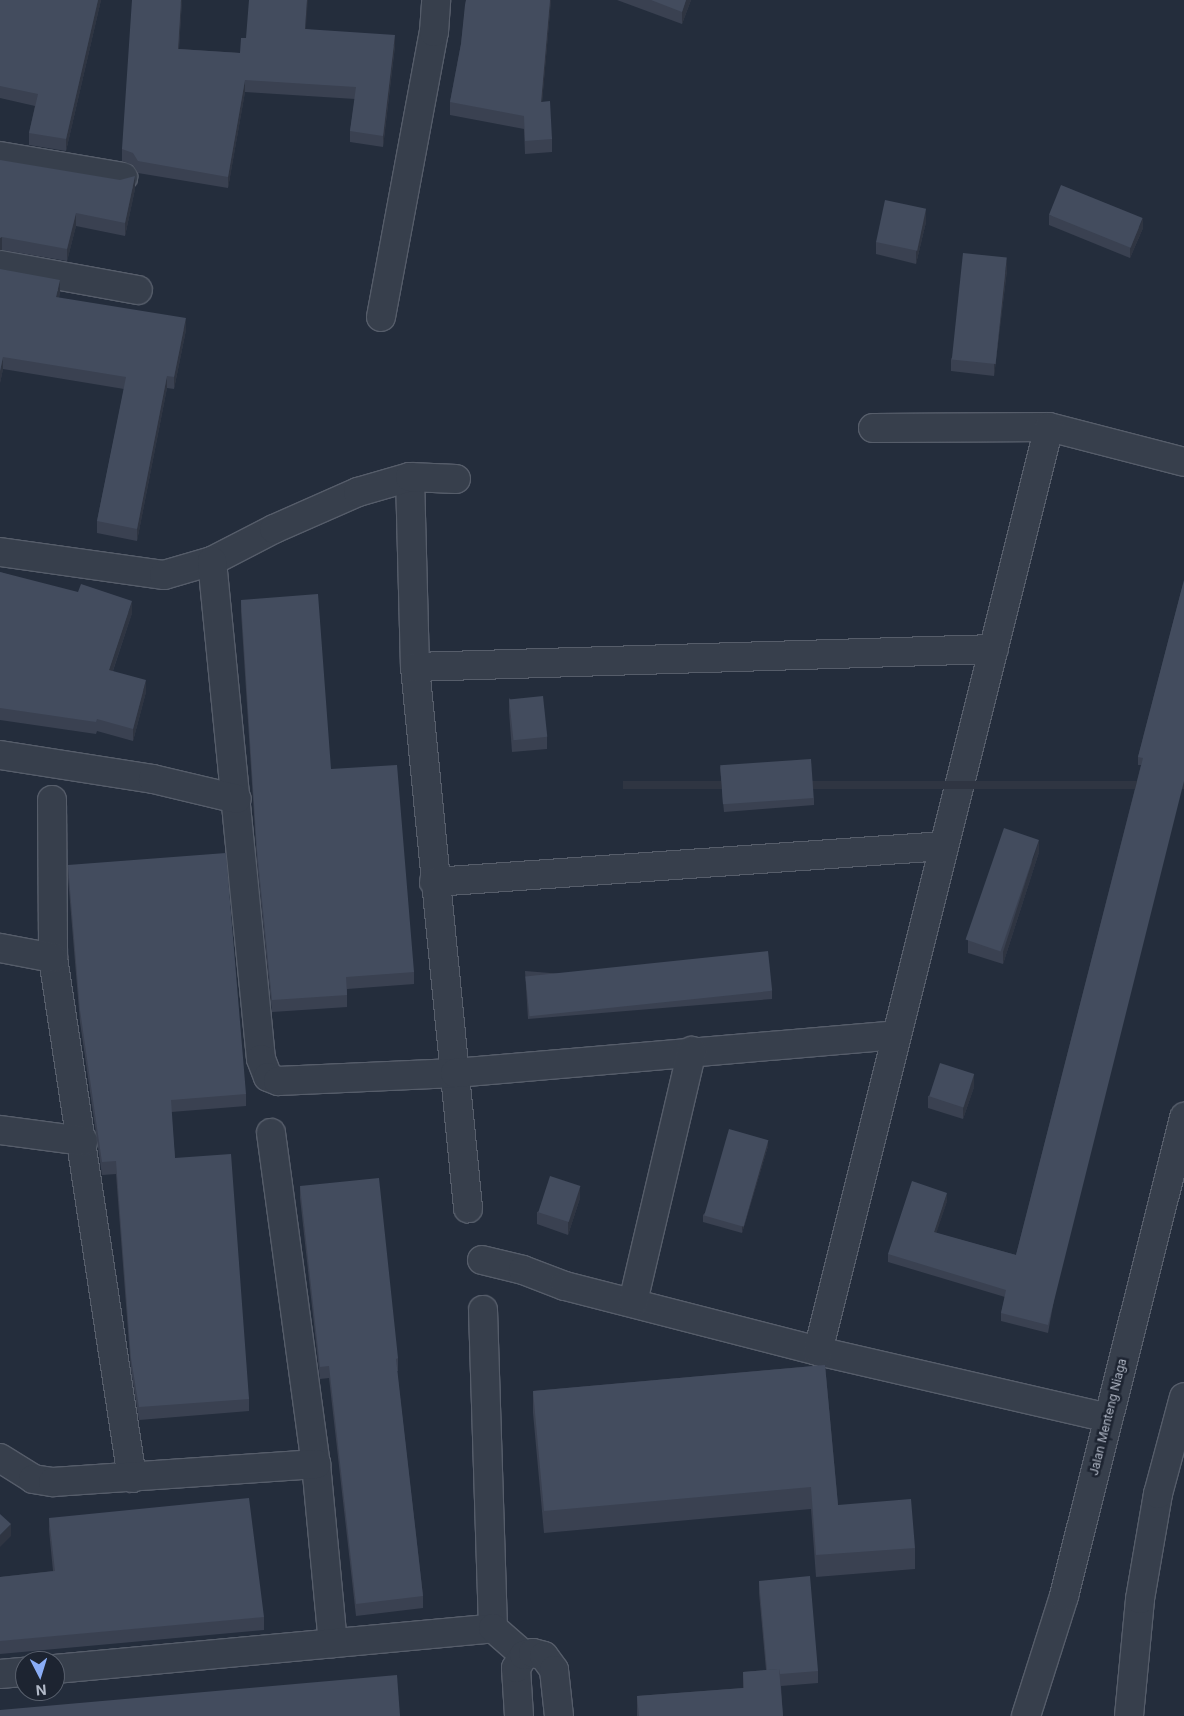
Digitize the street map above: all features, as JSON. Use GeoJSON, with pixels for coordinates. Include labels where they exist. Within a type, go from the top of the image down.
{"type":"FeatureCollection","features":[{"type":"Feature","properties":{"kind":"street"},"geometry":{"type":"LineString","coordinates":[[381,317],[434,32],[436,0]]}},
{"type":"Feature","properties":{"kind":"street"},"geometry":{"type":"LineString","coordinates":[[0,156],[122,177]]}},
{"type":"Feature","properties":{"kind":"street"},"geometry":{"type":"LineString","coordinates":[[0,265],[138,290]]}},
{"type":"Feature","properties":{"kind":"street"},"geometry":{"type":"LineString","coordinates":[[873,428],[1049,427],[1184,462]]}},
{"type":"Feature","properties":{"kind":"street"},"geometry":{"type":"LineString","coordinates":[[818,1351],[1049,427]]}},
{"type":"Feature","properties":{"kind":"street"},"geometry":{"type":"LineString","coordinates":[[410,477],[415,667],[434,882],[468,1208]]}},
{"type":"Feature","properties":{"kind":"street"},"geometry":{"type":"LineString","coordinates":[[0,552],[164,576],[212,561],[274,529],[358,492],[410,477],[456,479]]}},
{"type":"Feature","properties":{"kind":"street"},"geometry":{"type":"LineString","coordinates":[[212,561],[261,1059],[268,1077],[278,1081],[455,1073],[692,1051],[896,1035]]}},
{"type":"Feature","properties":{"kind":"street"},"geometry":{"type":"LineString","coordinates":[[415,667],[994,649]]}},
{"type":"Feature","properties":{"kind":"street"},"geometry":{"type":"LineString","coordinates":[[0,755],[153,779],[237,800]]}},
{"type":"Feature","properties":{"kind":"street"},"geometry":{"type":"LineString","coordinates":[[52,800],[53,958],[83,1141],[132,1478]]}},
{"type":"Feature","properties":{"kind":"street"},"geometry":{"type":"LineString","coordinates":[[434,882],[944,846]]}},
{"type":"Feature","properties":{"kind":"street"},"geometry":{"type":"LineString","coordinates":[[0,948],[53,958]]}},
{"type":"Feature","properties":{"kind":"street"},"geometry":{"type":"LineString","coordinates":[[633,1302],[692,1051]]}},
{"type":"Feature","properties":{"kind":"street","name":"Jalan Menteng Niaga"},"geometry":{"type":"LineString","coordinates":[[1026,1716],[1064,1596],[1184,1117]]}},
{"type":"Feature","properties":{"kind":"street"},"geometry":{"type":"LineString","coordinates":[[0,1130],[83,1141]]}},
{"type":"Feature","properties":{"kind":"street"},"geometry":{"type":"LineString","coordinates":[[271,1133],[316,1464],[333,1643]]}},
{"type":"Feature","properties":{"kind":"street"},"geometry":{"type":"LineString","coordinates":[[482,1260],[818,1351],[1108,1418]]}},
{"type":"Feature","properties":{"kind":"street"},"geometry":{"type":"LineString","coordinates":[[483,1310],[493,1628]]}},
{"type":"Feature","properties":{"kind":"street"},"geometry":{"type":"LineString","coordinates":[[1129,1716],[1140,1599],[1158,1494],[1183,1408]]}},
{"type":"Feature","properties":{"kind":"street"},"geometry":{"type":"LineString","coordinates":[[0,1458],[33,1480],[54,1482],[316,1464]]}},
{"type":"Feature","properties":{"kind":"street"},"geometry":{"type":"LineString","coordinates":[[65,1668],[493,1628],[524,1655]]}},
{"type":"Feature","properties":{"kind":"street"},"geometry":{"type":"LineString","coordinates":[[519,1716],[516,1668],[524,1655],[533,1653],[550,1661],[554,1670],[559,1716]]}},
{"type":"Feature","properties":{"kind":"street"},"geometry":{"type":"LineString","coordinates":[[0,1674],[15,1673]]}},
{"type":"Feature","properties":{"kind":"building"},"geometry":{"type":"Polygon","coordinates":[[[0,0],[98,0],[66,139],[29,133],[38,94],[0,86],[0,0]]]}},
{"type":"Feature","properties":{"kind":"building"},"geometry":{"type":"Polygon","coordinates":[[[132,0],[181,0],[178,49],[240,53],[241,38],[246,38],[249,0],[307,0],[305,29],[395,35],[383,136],[350,131],[356,87],[245,80],[228,177],[138,161],[133,153],[122,149],[132,0]]]}},
{"type":"Feature","properties":{"kind":"building"},"geometry":{"type":"Polygon","coordinates":[[[466,0],[550,0],[541,102],[550,101],[552,139],[525,141],[524,116],[450,102],[461,44],[466,0]]]}},
{"type":"Feature","properties":{"kind":"building"},"geometry":{"type":"Polygon","coordinates":[[[651,0],[686,0],[682,12],[651,0]]]}},
{"type":"Feature","properties":{"kind":"building"},"geometry":{"type":"Polygon","coordinates":[[[0,160],[120,180],[135,176],[125,223],[76,213],[67,249],[0,238],[0,160]]]}},
{"type":"Feature","properties":{"kind":"building"},"geometry":{"type":"Polygon","coordinates":[[[1061,185],[1143,218],[1131,248],[1049,215],[1061,185]]]}},
{"type":"Feature","properties":{"kind":"building"},"geometry":{"type":"Polygon","coordinates":[[[885,200],[926,209],[917,251],[876,242],[885,200]]]}},
{"type":"Feature","properties":{"kind":"building"},"geometry":{"type":"Polygon","coordinates":[[[963,253],[1007,258],[996,364],[952,359],[963,253]]]}},
{"type":"Feature","properties":{"kind":"building"},"geometry":{"type":"Polygon","coordinates":[[[0,269],[60,280],[56,297],[186,318],[174,377],[167,376],[137,529],[97,521],[126,377],[3,357],[0,371],[0,269]]]}},
{"type":"Feature","properties":{"kind":"building"},"geometry":{"type":"Polygon","coordinates":[[[0,572],[78,592],[81,584],[132,601],[109,670],[146,680],[133,729],[97,719],[96,722],[0,708],[0,572]]]}},
{"type":"Feature","properties":{"kind":"building"},"geometry":{"type":"Polygon","coordinates":[[[1184,580],[1184,781],[1048,1325],[1001,1313],[1006,1290],[888,1254],[912,1181],[947,1193],[934,1232],[1016,1255],[1143,758],[1138,757],[1184,580]]]}},
{"type":"Feature","properties":{"kind":"building"},"geometry":{"type":"Polygon","coordinates":[[[318,594],[331,769],[397,765],[414,972],[346,977],[347,995],[272,1000],[257,850],[241,600],[318,594]]]}},
{"type":"Feature","properties":{"kind":"building"},"geometry":{"type":"Polygon","coordinates":[[[543,696],[547,737],[513,740],[509,700],[543,696]]]}},
{"type":"Feature","properties":{"kind":"building"},"geometry":{"type":"Polygon","coordinates":[[[811,759],[814,798],[723,804],[720,765],[811,759]]]}},
{"type":"Feature","properties":{"kind":"building"},"geometry":{"type":"Polygon","coordinates":[[[1004,828],[1039,840],[1001,952],[966,940],[1004,828]]]}},
{"type":"Feature","properties":{"kind":"building"},"geometry":{"type":"Polygon","coordinates":[[[226,853],[246,1094],[171,1100],[175,1158],[231,1154],[249,1399],[139,1407],[131,1358],[116,1161],[102,1162],[80,1010],[68,865],[226,853]]]}},
{"type":"Feature","properties":{"kind":"building"},"geometry":{"type":"Polygon","coordinates":[[[768,951],[772,991],[530,1016],[525,977],[768,951]]]}},
{"type":"Feature","properties":{"kind":"building"},"geometry":{"type":"Polygon","coordinates":[[[940,1063],[974,1074],[963,1107],[929,1096],[940,1063]]]}},
{"type":"Feature","properties":{"kind":"building"},"geometry":{"type":"Polygon","coordinates":[[[729,1129],[768,1140],[744,1227],[704,1216],[729,1129]]]}},
{"type":"Feature","properties":{"kind":"building"},"geometry":{"type":"Polygon","coordinates":[[[550,1176],[580,1186],[569,1222],[538,1212],[550,1176]]]}},
{"type":"Feature","properties":{"kind":"building"},"geometry":{"type":"Polygon","coordinates":[[[379,1178],[398,1358],[396,1359],[423,1596],[356,1604],[329,1366],[320,1367],[300,1186],[379,1178]]]}},
{"type":"Feature","properties":{"kind":"building"},"geometry":{"type":"Polygon","coordinates":[[[825,1365],[838,1505],[911,1499],[915,1548],[816,1555],[811,1487],[544,1511],[533,1391],[825,1365]]]}},
{"type":"Feature","properties":{"kind":"building"},"geometry":{"type":"Polygon","coordinates":[[[249,1498],[264,1617],[0,1641],[0,1577],[55,1571],[49,1518],[249,1498]]]}},
{"type":"Feature","properties":{"kind":"building"},"geometry":{"type":"Polygon","coordinates":[[[0,1514],[11,1524],[0,1535],[0,1514]]]}},
{"type":"Feature","properties":{"kind":"building"},"geometry":{"type":"Polygon","coordinates":[[[810,1576],[818,1671],[780,1674],[779,1669],[767,1670],[759,1581],[810,1576]]]}},
{"type":"Feature","properties":{"kind":"building"},"geometry":{"type":"Polygon","coordinates":[[[779,1669],[783,1716],[639,1716],[637,1696],[744,1688],[743,1672],[779,1669]]]}},
{"type":"Feature","properties":{"kind":"building"},"geometry":{"type":"Polygon","coordinates":[[[397,1675],[400,1716],[0,1716],[0,1710],[397,1675]]]}}]}
